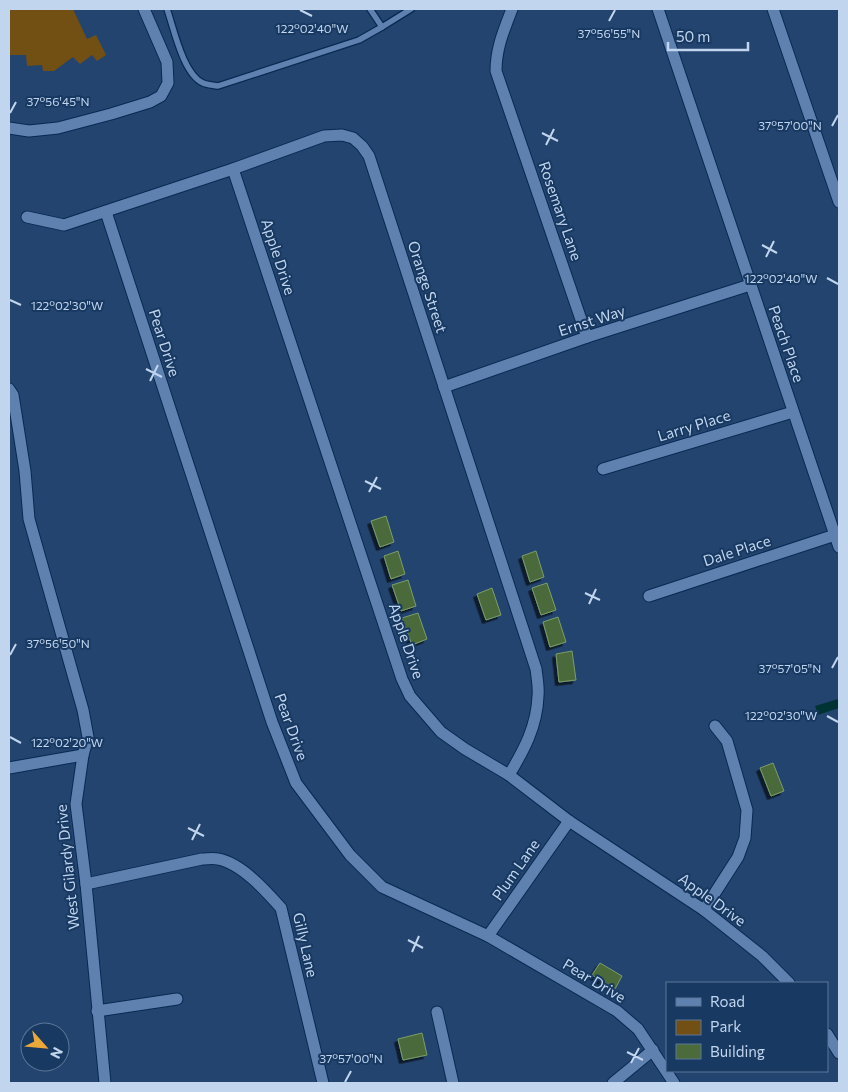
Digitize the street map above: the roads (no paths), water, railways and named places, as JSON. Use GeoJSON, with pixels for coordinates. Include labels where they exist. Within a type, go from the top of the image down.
{"type":"FeatureCollection","features":[{"type":"Feature","properties":{"kind":"street"},"geometry":{"type":"LineString","coordinates":[[9,128],[28,131],[58,128],[150,102],[161,96],[168,83],[167,62],[144,9]]}},
{"type":"Feature","properties":{"kind":"street","name":"Rosemary Lane"},"geometry":{"type":"LineString","coordinates":[[512,9],[499,41],[496,71],[587,338]]}},
{"type":"Feature","properties":{"kind":"street","name":"Peach Place"},"geometry":{"type":"LineString","coordinates":[[658,9],[839,547]]}},
{"type":"Feature","properties":{"kind":"street"},"geometry":{"type":"LineString","coordinates":[[773,9],[839,202]]}},
{"type":"Feature","properties":{"kind":"street","name":"Orange Street"},"geometry":{"type":"LineString","coordinates":[[27,217],[64,225],[233,169],[324,136],[342,135],[353,138],[362,146],[369,156],[536,669],[538,696],[533,727],[525,748],[509,775]]}},
{"type":"Feature","properties":{"kind":"street","name":"Apple Drive"},"geometry":{"type":"LineString","coordinates":[[233,169],[402,679],[410,696],[441,732],[465,749],[509,775],[568,821],[704,910],[762,956],[788,982]]}},
{"type":"Feature","properties":{"kind":"street","name":"Pear Drive"},"geometry":{"type":"LineString","coordinates":[[106,212],[272,722],[296,783],[350,855],[382,887],[488,936],[617,1012],[638,1029],[666,1070]]}},
{"type":"Feature","properties":{"kind":"street","name":"Ernst Way"},"geometry":{"type":"LineString","coordinates":[[444,387],[587,338],[750,286]]}},
{"type":"Feature","properties":{"kind":"street","name":"West Gilardy Drive"},"geometry":{"type":"LineString","coordinates":[[9,389],[13,396],[29,519],[83,710],[88,737],[83,755],[76,804],[86,884],[105,1083]]}},
{"type":"Feature","properties":{"kind":"street","name":"Larry Place"},"geometry":{"type":"LineString","coordinates":[[603,469],[793,412]]}},
{"type":"Feature","properties":{"kind":"street","name":"Dale Place"},"geometry":{"type":"LineString","coordinates":[[649,596],[835,535]]}},
{"type":"Feature","properties":{"kind":"street"},"geometry":{"type":"LineString","coordinates":[[704,910],[738,857],[745,838],[747,810],[726,741],[715,726]]}},
{"type":"Feature","properties":{"kind":"street"},"geometry":{"type":"LineString","coordinates":[[9,768],[83,755]]}},
{"type":"Feature","properties":{"kind":"street","name":"Plum Lane"},"geometry":{"type":"LineString","coordinates":[[488,936],[568,821]]}},
{"type":"Feature","properties":{"kind":"street","name":"Gilly Lane"},"geometry":{"type":"LineString","coordinates":[[86,884],[202,859],[217,859],[232,864],[266,890],[281,908],[323,1083]]}},
{"type":"Feature","properties":{"kind":"street"},"geometry":{"type":"LineString","coordinates":[[97,1011],[177,999]]}},
{"type":"Feature","properties":{"kind":"street"},"geometry":{"type":"LineString","coordinates":[[437,1012],[453,1083]]}},
{"type":"Feature","properties":{"kind":"street"},"geometry":{"type":"LineString","coordinates":[[828,1036],[839,1053]]}},
{"type":"Feature","properties":{"kind":"street"},"geometry":{"type":"LineString","coordinates":[[612,1083],[653,1050]]}},
{"type":"Feature","properties":{"kind":"street","name":"Pear Drive"},"geometry":{"type":"LineString","coordinates":[[667,1072],[674,1083]]}},
{"type":"Feature","properties":{"kind":"lane"},"geometry":{"type":"LineString","coordinates":[[167,9],[183,57],[191,74],[202,82],[218,86],[358,40],[411,9]]}},
{"type":"Feature","properties":{"kind":"lane"},"geometry":{"type":"LineString","coordinates":[[370,9],[382,27]]}}]}
